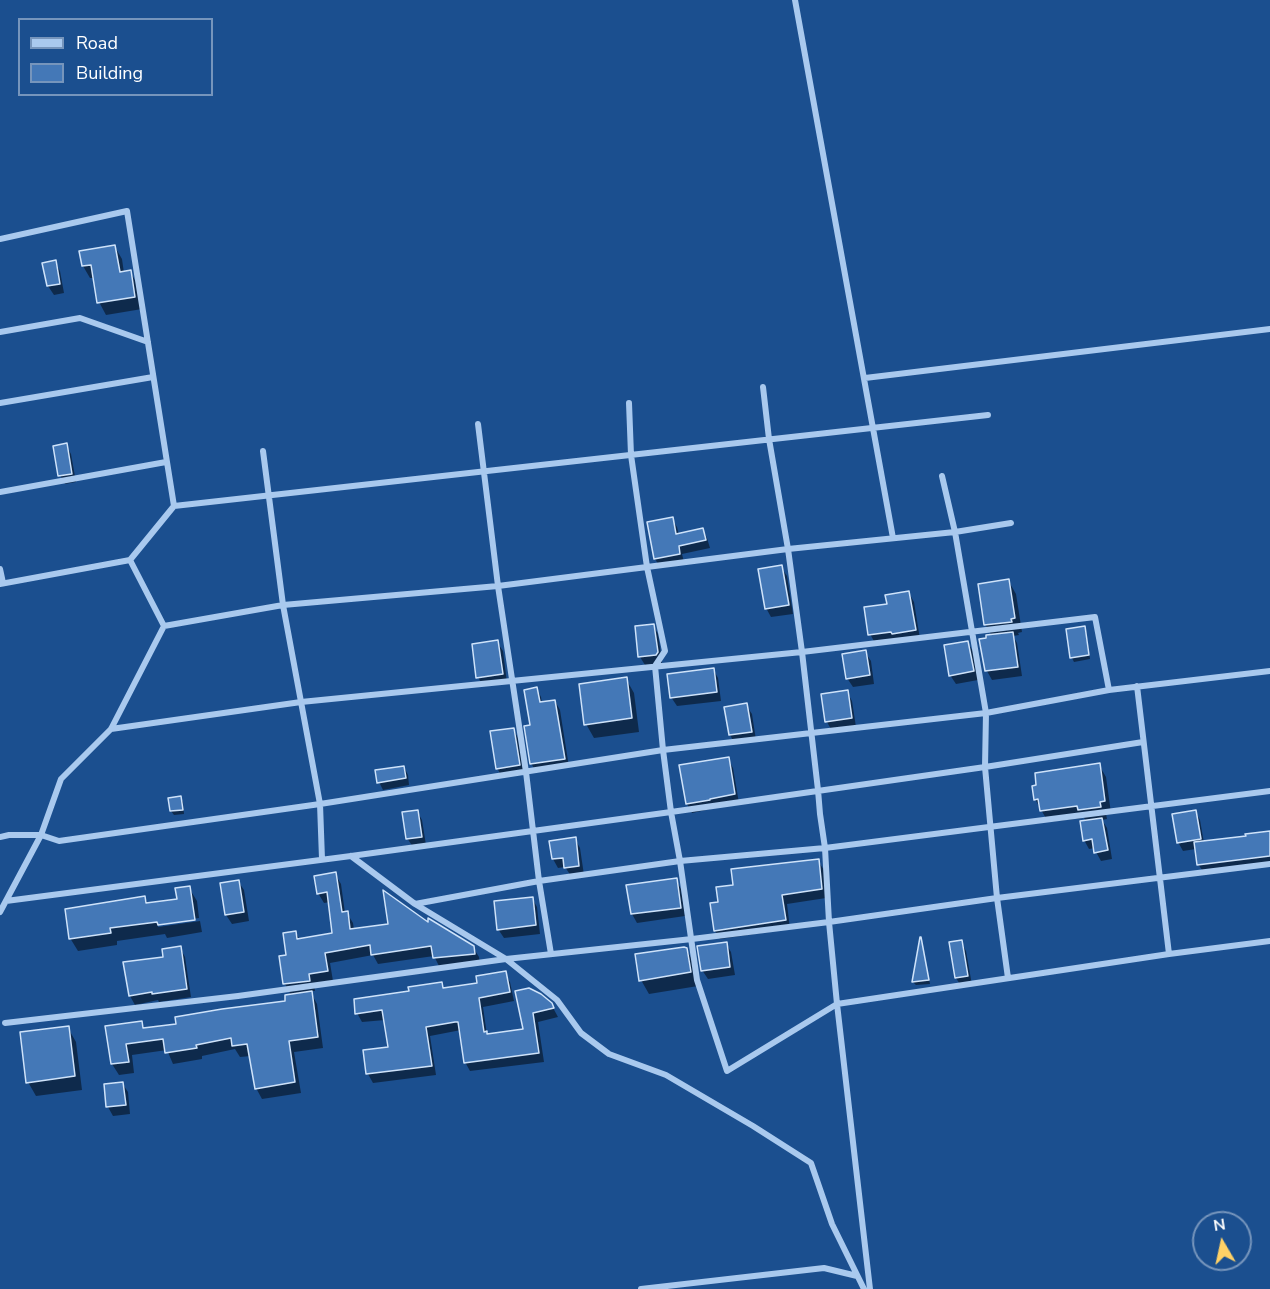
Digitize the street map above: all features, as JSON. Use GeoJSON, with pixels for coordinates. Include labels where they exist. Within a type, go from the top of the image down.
{"type":"FeatureCollection","features":[{"type":"Feature","properties":{"kind":"street"},"geometry":{"type":"LineString","coordinates":[[795,0],[893,538]]}},
{"type":"Feature","properties":{"kind":"street"},"geometry":{"type":"LineString","coordinates":[[0,239],[127,211],[174,506]]}},
{"type":"Feature","properties":{"kind":"street"},"geometry":{"type":"LineString","coordinates":[[0,332],[80,318],[148,342]]}},
{"type":"Feature","properties":{"kind":"street"},"geometry":{"type":"LineString","coordinates":[[865,378],[1270,329]]}},
{"type":"Feature","properties":{"kind":"street"},"geometry":{"type":"LineString","coordinates":[[0,403],[153,377]]}},
{"type":"Feature","properties":{"kind":"street"},"geometry":{"type":"LineString","coordinates":[[763,387],[802,652],[825,848],[837,1004],[870,1289]]}},
{"type":"Feature","properties":{"kind":"street"},"geometry":{"type":"LineString","coordinates":[[629,403],[630,455],[646,567],[665,651],[655,666],[671,812],[697,980],[727,1071],[837,1004],[1168,954],[1270,941]]}},
{"type":"Feature","properties":{"kind":"street"},"geometry":{"type":"LineString","coordinates":[[0,568],[2,584],[130,560],[174,506],[988,415]]}},
{"type":"Feature","properties":{"kind":"street"},"geometry":{"type":"LineString","coordinates":[[478,424],[498,586],[551,954]]}},
{"type":"Feature","properties":{"kind":"street"},"geometry":{"type":"LineString","coordinates":[[262,451],[283,605],[320,804],[322,859]]}},
{"type":"Feature","properties":{"kind":"street"},"geometry":{"type":"LineString","coordinates":[[0,492],[166,462]]}},
{"type":"Feature","properties":{"kind":"street"},"geometry":{"type":"LineString","coordinates":[[942,476],[955,532],[986,713],[985,767],[997,898],[1008,978]]}},
{"type":"Feature","properties":{"kind":"street"},"geometry":{"type":"LineString","coordinates":[[164,626],[283,605],[498,586],[788,549],[955,532],[1011,523]]}},
{"type":"Feature","properties":{"kind":"street"},"geometry":{"type":"LineString","coordinates":[[130,560],[164,626]]}},
{"type":"Feature","properties":{"kind":"street"},"geometry":{"type":"LineString","coordinates":[[111,729],[301,702],[802,652],[1095,617],[1109,690]]}},
{"type":"Feature","properties":{"kind":"street"},"geometry":{"type":"LineString","coordinates":[[0,912],[41,835],[61,779],[111,729],[164,626]]}},
{"type":"Feature","properties":{"kind":"street"},"geometry":{"type":"LineString","coordinates":[[0,837],[41,835],[59,841],[320,804],[663,750],[986,713],[1109,690],[1270,671]]}},
{"type":"Feature","properties":{"kind":"street"},"geometry":{"type":"LineString","coordinates":[[1137,686],[1168,954]]}},
{"type":"Feature","properties":{"kind":"street"},"geometry":{"type":"LineString","coordinates":[[6,901],[671,812],[1143,742]]}},
{"type":"Feature","properties":{"kind":"street"},"geometry":{"type":"LineString","coordinates":[[415,903],[539,881],[680,861],[825,848],[1270,790]]}},
{"type":"Feature","properties":{"kind":"street"},"geometry":{"type":"LineString","coordinates":[[351,856],[415,903],[507,959],[557,1000],[581,1033],[609,1054],[666,1075],[811,1162],[832,1224],[864,1289]]}},
{"type":"Feature","properties":{"kind":"street"},"geometry":{"type":"LineString","coordinates":[[5,1023],[238,996],[507,959],[829,922],[997,898],[1270,864]]}},
{"type":"Feature","properties":{"kind":"street"},"geometry":{"type":"LineString","coordinates":[[641,1289],[824,1268],[857,1276]]}},
{"type":"Feature","properties":{"kind":"building"},"geometry":{"type":"Polygon","coordinates":[[[115,245],[120,272],[131,270],[135,297],[97,303],[91,265],[82,266],[79,251],[115,245]]]}},
{"type":"Feature","properties":{"kind":"building"},"geometry":{"type":"Polygon","coordinates":[[[56,260],[60,284],[47,286],[42,263],[56,260]]]}},
{"type":"Feature","properties":{"kind":"building"},"geometry":{"type":"Polygon","coordinates":[[[67,443],[72,474],[58,476],[53,446],[67,443]]]}},
{"type":"Feature","properties":{"kind":"building"},"geometry":{"type":"Polygon","coordinates":[[[673,517],[676,534],[703,528],[706,540],[679,546],[680,554],[654,559],[647,522],[673,517]]]}},
{"type":"Feature","properties":{"kind":"building"},"geometry":{"type":"Polygon","coordinates":[[[782,565],[789,605],[765,609],[758,569],[782,565]]]}},
{"type":"Feature","properties":{"kind":"building"},"geometry":{"type":"Polygon","coordinates":[[[1009,579],[1015,618],[1011,619],[1012,622],[984,625],[978,584],[1009,579]]]}},
{"type":"Feature","properties":{"kind":"building"},"geometry":{"type":"Polygon","coordinates":[[[909,591],[916,630],[868,635],[864,607],[887,604],[885,595],[909,591]]]}},
{"type":"Feature","properties":{"kind":"building"},"geometry":{"type":"Polygon","coordinates":[[[654,624],[658,652],[656,655],[638,657],[635,626],[654,624]]]}},
{"type":"Feature","properties":{"kind":"building"},"geometry":{"type":"Polygon","coordinates":[[[1085,626],[1089,655],[1070,658],[1066,629],[1085,626]]]}},
{"type":"Feature","properties":{"kind":"building"},"geometry":{"type":"Polygon","coordinates":[[[1013,632],[1018,667],[985,671],[979,639],[986,638],[986,635],[1013,632]]]}},
{"type":"Feature","properties":{"kind":"building"},"geometry":{"type":"Polygon","coordinates":[[[498,640],[503,674],[476,678],[472,644],[498,640]]]}},
{"type":"Feature","properties":{"kind":"building"},"geometry":{"type":"Polygon","coordinates":[[[968,641],[974,671],[949,676],[944,645],[968,641]]]}},
{"type":"Feature","properties":{"kind":"building"},"geometry":{"type":"Polygon","coordinates":[[[866,650],[870,675],[846,679],[842,654],[866,650]]]}},
{"type":"Feature","properties":{"kind":"building"},"geometry":{"type":"Polygon","coordinates":[[[714,668],[717,692],[670,698],[667,674],[714,668]]]}},
{"type":"Feature","properties":{"kind":"building"},"geometry":{"type":"Polygon","coordinates":[[[627,677],[632,718],[584,725],[579,684],[627,677]]]}},
{"type":"Feature","properties":{"kind":"building"},"geometry":{"type":"Polygon","coordinates":[[[537,687],[540,702],[555,700],[565,759],[530,764],[524,726],[530,725],[524,690],[537,687]]]}},
{"type":"Feature","properties":{"kind":"building"},"geometry":{"type":"Polygon","coordinates":[[[848,690],[852,718],[825,722],[821,694],[848,690]]]}},
{"type":"Feature","properties":{"kind":"building"},"geometry":{"type":"Polygon","coordinates":[[[747,703],[752,732],[729,735],[724,707],[747,703]]]}},
{"type":"Feature","properties":{"kind":"building"},"geometry":{"type":"Polygon","coordinates":[[[514,728],[520,765],[496,769],[490,731],[514,728]]]}},
{"type":"Feature","properties":{"kind":"building"},"geometry":{"type":"Polygon","coordinates":[[[729,757],[735,794],[686,804],[679,765],[729,757]]]}},
{"type":"Feature","properties":{"kind":"building"},"geometry":{"type":"Polygon","coordinates":[[[1100,763],[1105,801],[1100,802],[1101,807],[1078,810],[1077,806],[1040,811],[1038,799],[1034,800],[1032,786],[1036,785],[1035,773],[1100,763]]]}},
{"type":"Feature","properties":{"kind":"building"},"geometry":{"type":"Polygon","coordinates":[[[404,766],[406,778],[377,783],[375,770],[404,766]]]}},
{"type":"Feature","properties":{"kind":"building"},"geometry":{"type":"Polygon","coordinates":[[[181,796],[183,810],[170,811],[168,798],[181,796]]]}},
{"type":"Feature","properties":{"kind":"building"},"geometry":{"type":"Polygon","coordinates":[[[418,810],[422,837],[406,839],[402,812],[418,810]]]}},
{"type":"Feature","properties":{"kind":"building"},"geometry":{"type":"Polygon","coordinates":[[[1196,810],[1201,839],[1177,843],[1172,814],[1196,810]]]}},
{"type":"Feature","properties":{"kind":"building"},"geometry":{"type":"Polygon","coordinates":[[[1102,818],[1108,850],[1094,853],[1092,839],[1083,841],[1080,821],[1102,818]]]}},
{"type":"Feature","properties":{"kind":"building"},"geometry":{"type":"Polygon","coordinates":[[[1270,831],[1270,856],[1197,865],[1194,842],[1270,831]]]}},
{"type":"Feature","properties":{"kind":"building"},"geometry":{"type":"Polygon","coordinates":[[[576,837],[579,866],[564,868],[563,858],[552,859],[549,841],[576,837]]]}},
{"type":"Feature","properties":{"kind":"building"},"geometry":{"type":"Polygon","coordinates":[[[819,859],[822,889],[782,895],[786,920],[714,931],[710,903],[718,902],[716,887],[733,885],[731,869],[819,859]]]}},
{"type":"Feature","properties":{"kind":"building"},"geometry":{"type":"Polygon","coordinates":[[[336,872],[342,912],[348,911],[350,929],[388,924],[383,890],[428,922],[428,918],[474,946],[475,954],[433,958],[431,946],[371,955],[370,945],[325,953],[328,971],[309,974],[310,981],[283,984],[279,956],[286,955],[283,933],[296,931],[297,939],[332,933],[327,892],[317,894],[314,876],[336,872]]]}},
{"type":"Feature","properties":{"kind":"building"},"geometry":{"type":"Polygon","coordinates":[[[677,878],[681,908],[631,914],[626,885],[677,878]]]}},
{"type":"Feature","properties":{"kind":"building"},"geometry":{"type":"Polygon","coordinates":[[[239,880],[244,912],[225,915],[220,883],[239,880]]]}},
{"type":"Feature","properties":{"kind":"building"},"geometry":{"type":"Polygon","coordinates":[[[190,886],[195,920],[110,928],[111,933],[69,939],[65,909],[145,896],[146,903],[177,899],[175,888],[190,886]]]}},
{"type":"Feature","properties":{"kind":"building"},"geometry":{"type":"Polygon","coordinates":[[[533,897],[536,925],[497,930],[494,901],[533,897]]]}},
{"type":"Feature","properties":{"kind":"building"},"geometry":{"type":"Polygon","coordinates":[[[920,937],[929,980],[912,982],[920,937]]]}},
{"type":"Feature","properties":{"kind":"building"},"geometry":{"type":"Polygon","coordinates":[[[962,940],[968,976],[955,978],[949,942],[962,940]]]}},
{"type":"Feature","properties":{"kind":"building"},"geometry":{"type":"Polygon","coordinates":[[[727,942],[730,967],[701,971],[697,946],[727,942]]]}},
{"type":"Feature","properties":{"kind":"building"},"geometry":{"type":"Polygon","coordinates":[[[181,946],[187,989],[129,996],[123,962],[163,957],[162,949],[181,946]]]}},
{"type":"Feature","properties":{"kind":"building"},"geometry":{"type":"Polygon","coordinates":[[[687,948],[691,972],[639,981],[635,954],[687,948]]]}},
{"type":"Feature","properties":{"kind":"building"},"geometry":{"type":"Polygon","coordinates":[[[506,971],[510,992],[479,998],[484,1032],[487,1031],[487,1034],[523,1029],[515,991],[529,988],[541,994],[552,1003],[554,1008],[533,1013],[539,1053],[464,1063],[458,1022],[455,1022],[426,1027],[432,1066],[366,1074],[363,1050],[388,1047],[382,1010],[355,1014],[354,999],[409,991],[408,987],[442,982],[443,988],[477,983],[476,976],[506,971]]]}},
{"type":"Feature","properties":{"kind":"building"},"geometry":{"type":"Polygon","coordinates":[[[312,991],[318,1037],[289,1041],[295,1082],[255,1089],[247,1044],[232,1046],[231,1038],[196,1045],[197,1048],[165,1053],[163,1039],[126,1044],[129,1062],[111,1064],[105,1026],[142,1021],[143,1028],[176,1024],[175,1017],[285,1001],[285,995],[312,991]]]}},
{"type":"Feature","properties":{"kind":"building"},"geometry":{"type":"Polygon","coordinates":[[[69,1026],[75,1076],[26,1083],[20,1032],[69,1026]]]}},
{"type":"Feature","properties":{"kind":"building"},"geometry":{"type":"Polygon","coordinates":[[[123,1082],[126,1105],[106,1107],[104,1084],[123,1082]]]}}]}
